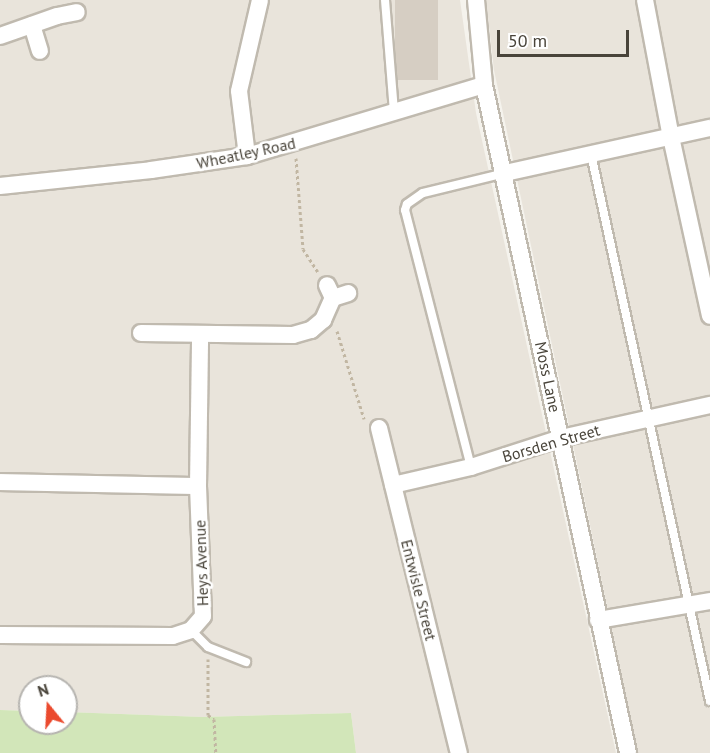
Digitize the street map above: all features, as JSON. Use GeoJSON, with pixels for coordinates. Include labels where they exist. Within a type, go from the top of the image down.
{"type":"FeatureCollection","features":[{"type":"Feature","properties":{"kind":"street"},"geometry":{"type":"LineString","coordinates":[[247,156],[239,91],[260,0]]}},
{"type":"Feature","properties":{"kind":"street","name":"Moss Lane"},"geometry":{"type":"LineString","coordinates":[[477,0],[484,85],[561,438],[625,753]]}},
{"type":"Feature","properties":{"kind":"street"},"geometry":{"type":"LineString","coordinates":[[645,0],[671,137],[710,316]]}},
{"type":"Feature","properties":{"kind":"street"},"geometry":{"type":"LineString","coordinates":[[0,36],[77,12]]}},
{"type":"Feature","properties":{"kind":"street"},"geometry":{"type":"LineString","coordinates":[[32,25],[40,51]]}},
{"type":"Feature","properties":{"kind":"street","name":"Wheatley Road"},"geometry":{"type":"LineString","coordinates":[[0,186],[151,171],[247,156],[295,144],[484,85]]}},
{"type":"Feature","properties":{"kind":"street"},"geometry":{"type":"LineString","coordinates":[[505,173],[710,128]]}},
{"type":"Feature","properties":{"kind":"street"},"geometry":{"type":"LineString","coordinates":[[141,333],[293,335],[310,330],[325,315],[336,292]]}},
{"type":"Feature","properties":{"kind":"street","name":"Heys Avenue"},"geometry":{"type":"LineString","coordinates":[[0,635],[173,636],[191,630],[202,616],[198,486],[200,335]]}},
{"type":"Feature","properties":{"kind":"street","name":"Borsden Street"},"geometry":{"type":"LineString","coordinates":[[393,485],[471,467],[561,438],[710,405]]}},
{"type":"Feature","properties":{"kind":"street","name":"Entwisle Street"},"geometry":{"type":"LineString","coordinates":[[379,428],[459,753]]}},
{"type":"Feature","properties":{"kind":"street"},"geometry":{"type":"LineString","coordinates":[[0,482],[198,486]]}},
{"type":"Feature","properties":{"kind":"street"},"geometry":{"type":"LineString","coordinates":[[598,620],[710,600]]}},
{"type":"Feature","properties":{"kind":"lane"},"geometry":{"type":"LineString","coordinates":[[385,0],[394,113]]}},
{"type":"Feature","properties":{"kind":"lane"},"geometry":{"type":"LineString","coordinates":[[591,154],[710,701]]}},
{"type":"Feature","properties":{"kind":"lane"},"geometry":{"type":"LineString","coordinates":[[471,467],[405,210],[407,204],[423,193],[505,173]]}},
{"type":"Feature","properties":{"kind":"lane"},"geometry":{"type":"LineString","coordinates":[[191,630],[208,647],[246,662]]}},
{"type":"Feature","properties":{"kind":"path"},"geometry":{"type":"LineString","coordinates":[[295,144],[303,249],[336,292]]}},
{"type":"Feature","properties":{"kind":"path"},"geometry":{"type":"LineString","coordinates":[[325,315],[335,325],[365,422],[379,428]]}},
{"type":"Feature","properties":{"kind":"path"},"geometry":{"type":"LineString","coordinates":[[208,647],[208,715],[214,719],[216,753]]}},
{"type":"Feature","properties":{"kind":"shaded area"},"geometry":{"type":"Polygon","coordinates":[[[0,0],[460,0],[476,113],[616,753],[356,753],[351,713],[203,717],[78,712],[78,675],[18,675],[18,711],[0,710],[0,0]]]}},
{"type":"Feature","properties":{"kind":"shaded area"},"geometry":{"type":"Polygon","coordinates":[[[486,0],[710,0],[710,753],[638,753],[494,70],[486,0]]]}},
{"type":"Feature","properties":{"kind":"green space"},"geometry":{"type":"Polygon","coordinates":[[[0,710],[18,711],[18,735],[78,735],[78,712],[203,717],[351,713],[356,753],[0,753],[0,710]]]}},
{"type":"Feature","properties":{"kind":"building"},"geometry":{"type":"Polygon","coordinates":[[[395,0],[438,0],[438,80],[395,80],[395,0]]]}}]}
